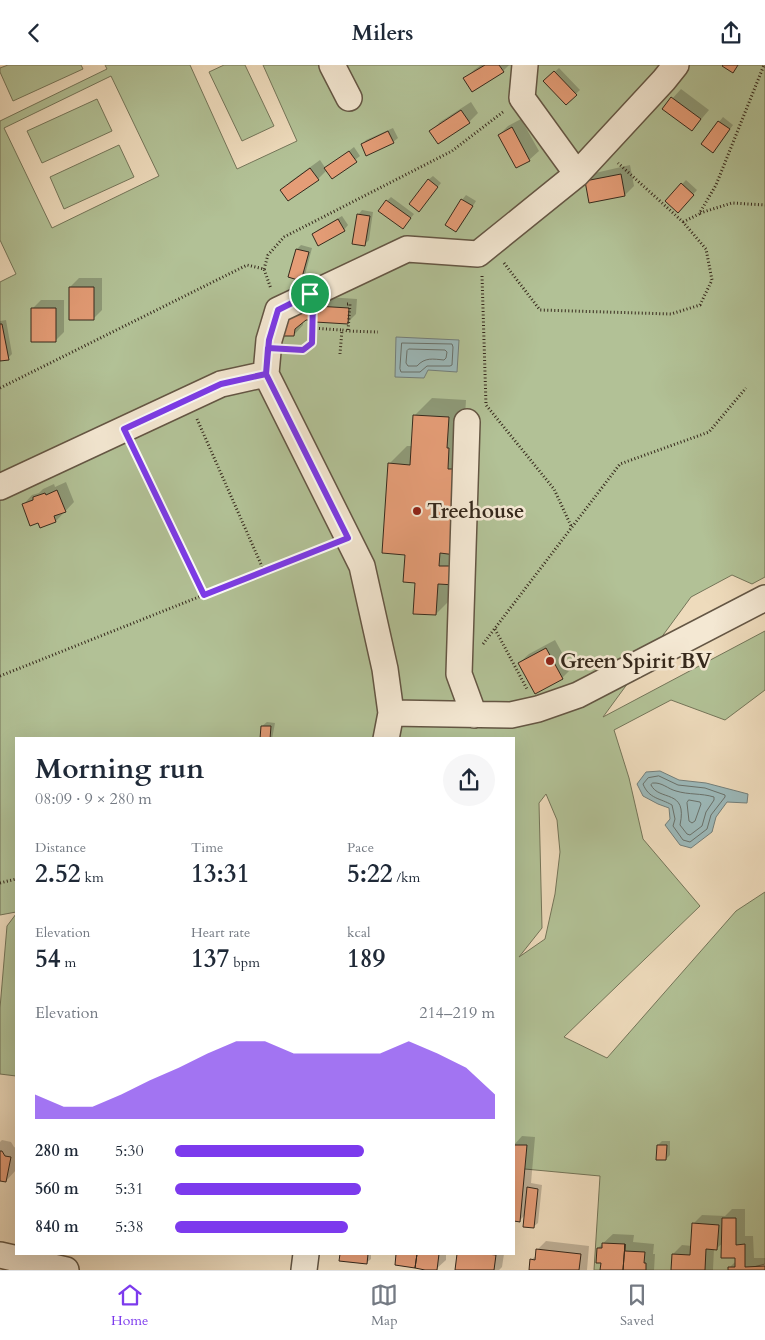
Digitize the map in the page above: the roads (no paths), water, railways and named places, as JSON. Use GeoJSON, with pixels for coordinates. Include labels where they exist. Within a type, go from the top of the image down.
{"type":"FeatureCollection","features":[{"type":"Feature","properties":{"kind":"street"},"geometry":{"type":"LineString","coordinates":[[332,65],[348,98]]}},
{"type":"Feature","properties":{"kind":"street"},"geometry":{"type":"LineString","coordinates":[[525,65],[522,98],[576,174]]}},
{"type":"Feature","properties":{"kind":"street"},"geometry":{"type":"LineString","coordinates":[[386,737],[391,713],[385,669],[362,566],[266,374],[269,340],[278,310],[407,249],[478,254],[576,174],[676,65]]}},
{"type":"Feature","properties":{"kind":"street"},"geometry":{"type":"LineString","coordinates":[[0,487],[221,384],[266,374]]}},
{"type":"Feature","properties":{"kind":"street"},"geometry":{"type":"LineString","coordinates":[[466,421],[459,674],[474,715]]}},
{"type":"Feature","properties":{"kind":"street"},"geometry":{"type":"LineString","coordinates":[[391,713],[511,715],[538,709],[578,695],[765,598]]}},
{"type":"Feature","properties":{"kind":"street"},"geometry":{"type":"LineString","coordinates":[[0,1255],[66,1270]]}},
{"type":"Feature","properties":{"kind":"street"},"geometry":{"type":"LineString","coordinates":[[304,1270],[306,1255]]}},
{"type":"Feature","properties":{"kind":"water"},"geometry":{"type":"Polygon","coordinates":[[[396,337],[459,340],[457,372],[428,370],[424,378],[395,377],[396,337]]]}},
{"type":"Feature","properties":{"kind":"water"},"geometry":{"type":"Polygon","coordinates":[[[660,771],[679,780],[706,783],[748,794],[747,803],[727,802],[716,817],[712,832],[691,848],[680,845],[665,825],[670,819],[669,808],[643,796],[637,784],[646,772],[660,771]]]}},
{"type":"Feature","properties":{"kind":"place","name":"Treehouse"},"geometry":{"type":"Point","coordinates":[417,511]}},
{"type":"Feature","properties":{"kind":"place","name":"Green Spirit BV"},"geometry":{"type":"Point","coordinates":[550,661]}}]}
